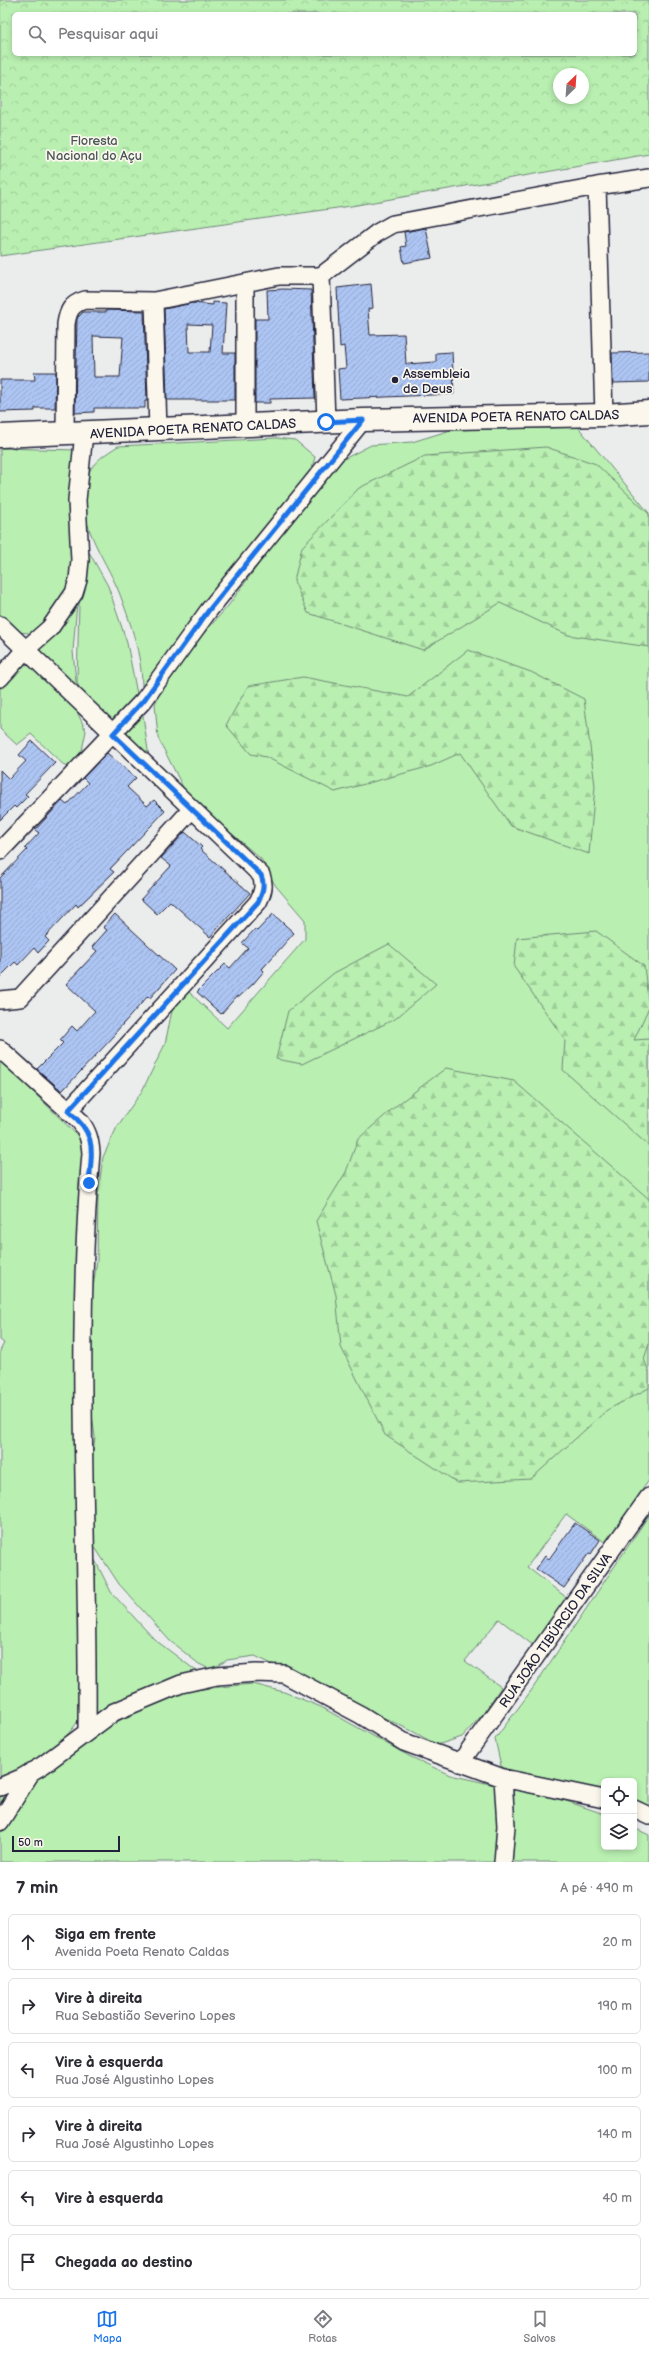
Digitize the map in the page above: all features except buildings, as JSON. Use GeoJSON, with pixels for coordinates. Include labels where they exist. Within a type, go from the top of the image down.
{"type":"FeatureCollection","features":[{"type":"Feature","properties":{"kind":"main road","name":"AVENIDA POETA RENATO CALDAS"},"geometry":{"type":"LineString","coordinates":[[0,436],[74,434],[363,420],[604,415],[649,412]]}},
{"type":"Feature","properties":{"kind":"street"},"geometry":{"type":"LineString","coordinates":[[0,678],[25,650],[50,628],[70,600],[78,580],[80,560],[68,312],[75,303],[85,300],[154,301],[279,276],[321,276],[377,233],[393,224],[597,186],[649,178]]}},
{"type":"Feature","properties":{"kind":"street"},"geometry":{"type":"LineString","coordinates":[[597,186],[604,415]]}},
{"type":"Feature","properties":{"kind":"street"},"geometry":{"type":"LineString","coordinates":[[321,276],[326,422]]}},
{"type":"Feature","properties":{"kind":"street"},"geometry":{"type":"LineString","coordinates":[[245,283],[245,425]]}},
{"type":"Feature","properties":{"kind":"street"},"geometry":{"type":"LineString","coordinates":[[154,301],[158,430]]}},
{"type":"Feature","properties":{"kind":"street"},"geometry":{"type":"LineString","coordinates":[[0,852],[144,700],[214,604],[363,420]]}},
{"type":"Feature","properties":{"kind":"street"},"geometry":{"type":"LineString","coordinates":[[0,625],[191,810],[261,875],[264,882],[263,892],[258,902],[68,1111]]}},
{"type":"Feature","properties":{"kind":"street"},"geometry":{"type":"LineString","coordinates":[[0,1000],[20,998],[191,810]]}},
{"type":"Feature","properties":{"kind":"street"},"geometry":{"type":"LineString","coordinates":[[0,1049],[86,1128],[91,1153],[83,1294],[82,1424],[88,1640],[87,1731]]}},
{"type":"Feature","properties":{"kind":"street","name":"RUA JOÃO TIBÚRCIO DA SILVA"},"geometry":{"type":"LineString","coordinates":[[460,1763],[648,1499]]}},
{"type":"Feature","properties":{"kind":"street"},"geometry":{"type":"LineString","coordinates":[[0,1787],[33,1771],[114,1712],[181,1684],[217,1676],[240,1674],[284,1674],[360,1715],[404,1742],[503,1778],[601,1798]]}},
{"type":"Feature","properties":{"kind":"street"},"geometry":{"type":"LineString","coordinates":[[0,1822],[33,1771]]}},
{"type":"Feature","properties":{"kind":"street"},"geometry":{"type":"LineString","coordinates":[[503,1778],[506,1826],[503,1862]]}},
{"type":"Feature","properties":{"kind":"street"},"geometry":{"type":"LineString","coordinates":[[637,1810],[649,1816]]}},
{"type":"Feature","properties":{"kind":"green space","name":"Floresta Nacional do Açu"},"geometry":{"type":"Polygon","coordinates":[[[0,0],[649,0],[649,154],[351,206],[0,256],[0,0]]]}},
{"type":"Feature","properties":{"kind":"green space"},"geometry":{"type":"Polygon","coordinates":[[[578,427],[649,513],[649,1480],[606,1543],[566,1514],[527,1567],[567,1598],[534,1646],[499,1619],[465,1661],[501,1687],[484,1713],[462,1737],[437,1745],[414,1732],[255,1656],[227,1660],[212,1670],[199,1664],[170,1641],[119,1584],[94,1546],[90,1476],[95,1437],[86,1369],[92,1295],[97,1260],[98,1194],[103,1157],[117,1127],[142,1091],[165,1044],[173,1006],[189,992],[227,1028],[305,939],[305,920],[275,885],[261,859],[187,795],[158,738],[155,704],[168,674],[228,606],[291,520],[340,461],[371,445],[412,442],[451,430],[578,427]]]}},
{"type":"Feature","properties":{"kind":"green space"},"geometry":{"type":"Polygon","coordinates":[[[276,438],[295,440],[315,457],[312,468],[234,570],[142,686],[140,662],[135,638],[119,592],[98,550],[87,522],[84,507],[84,491],[90,470],[100,458],[118,446],[276,438]]]}},
{"type":"Feature","properties":{"kind":"green space"},"geometry":{"type":"Polygon","coordinates":[[[546,447],[596,464],[649,514],[649,647],[568,635],[500,603],[423,650],[308,613],[294,581],[302,547],[359,488],[425,456],[546,447]]]}},
{"type":"Feature","properties":{"kind":"green space"},"geometry":{"type":"Polygon","coordinates":[[[0,448],[77,450],[73,583],[45,625],[30,633],[16,632],[0,614],[0,448]]]}},
{"type":"Feature","properties":{"kind":"green space"},"geometry":{"type":"Polygon","coordinates":[[[89,552],[108,586],[127,643],[138,699],[117,723],[92,710],[77,683],[79,602],[89,552]]]}},
{"type":"Feature","properties":{"kind":"green space"},"geometry":{"type":"Polygon","coordinates":[[[77,603],[73,651],[77,691],[34,650],[77,603]]]}},
{"type":"Feature","properties":{"kind":"green space"},"geometry":{"type":"Polygon","coordinates":[[[468,650],[531,672],[584,699],[595,786],[589,854],[511,826],[460,753],[431,766],[335,792],[266,757],[251,754],[226,725],[248,686],[303,677],[408,697],[468,650]]]}},
{"type":"Feature","properties":{"kind":"green space"},"geometry":{"type":"Polygon","coordinates":[[[24,664],[37,668],[75,707],[86,731],[81,755],[68,769],[31,734],[17,745],[0,729],[0,689],[24,664]]]}},
{"type":"Feature","properties":{"kind":"green space"},"geometry":{"type":"Polygon","coordinates":[[[142,709],[150,764],[122,735],[142,709]]]}},
{"type":"Feature","properties":{"kind":"green space"},"geometry":{"type":"Polygon","coordinates":[[[596,931],[644,966],[649,1007],[634,1040],[649,1039],[649,1146],[563,1070],[565,1040],[514,967],[517,938],[596,931]]]}},
{"type":"Feature","properties":{"kind":"green space"},"geometry":{"type":"Polygon","coordinates":[[[389,944],[436,984],[395,1019],[302,1064],[276,1059],[288,1011],[334,973],[389,944]]]}},
{"type":"Feature","properties":{"kind":"green space"},"geometry":{"type":"Polygon","coordinates":[[[0,1059],[81,1139],[83,1162],[81,1584],[78,1721],[63,1739],[43,1755],[0,1778],[0,1351],[4,1343],[0,1340],[0,1059]]]}},
{"type":"Feature","properties":{"kind":"green space"},"geometry":{"type":"Polygon","coordinates":[[[446,1068],[514,1081],[649,1199],[649,1344],[644,1359],[649,1372],[649,1388],[607,1410],[531,1479],[458,1483],[385,1435],[341,1347],[336,1295],[316,1221],[346,1172],[358,1139],[397,1105],[446,1068]]]}},
{"type":"Feature","properties":{"kind":"green space"},"geometry":{"type":"Polygon","coordinates":[[[649,1515],[649,1815],[637,1811],[637,1778],[601,1778],[601,1798],[514,1775],[501,1766],[495,1739],[531,1691],[649,1515]]]}},
{"type":"Feature","properties":{"kind":"green space"},"geometry":{"type":"Polygon","coordinates":[[[95,1560],[111,1592],[154,1639],[199,1673],[92,1723],[95,1655],[95,1560]]]}},
{"type":"Feature","properties":{"kind":"green space"},"geometry":{"type":"Polygon","coordinates":[[[253,1684],[284,1692],[321,1707],[409,1756],[450,1775],[566,1801],[601,1813],[601,1850],[637,1850],[637,1829],[649,1835],[649,1862],[0,1862],[0,1794],[15,1790],[43,1775],[93,1737],[143,1707],[174,1694],[253,1684]]]}},
{"type":"Feature","properties":{"kind":"place","name":"Assembleia de Deus"},"geometry":{"type":"Point","coordinates":[395,380]}},
{"type":"Feature","properties":{"kind":"route"},"geometry":{"type":"LineString","coordinates":[[89,1183],[91,1153],[90,1140],[86,1128],[68,1111],[258,902],[263,892],[264,882],[261,875],[191,810],[113,734],[144,700],[209,610],[278,522],[363,420],[326,422]]}}]}
